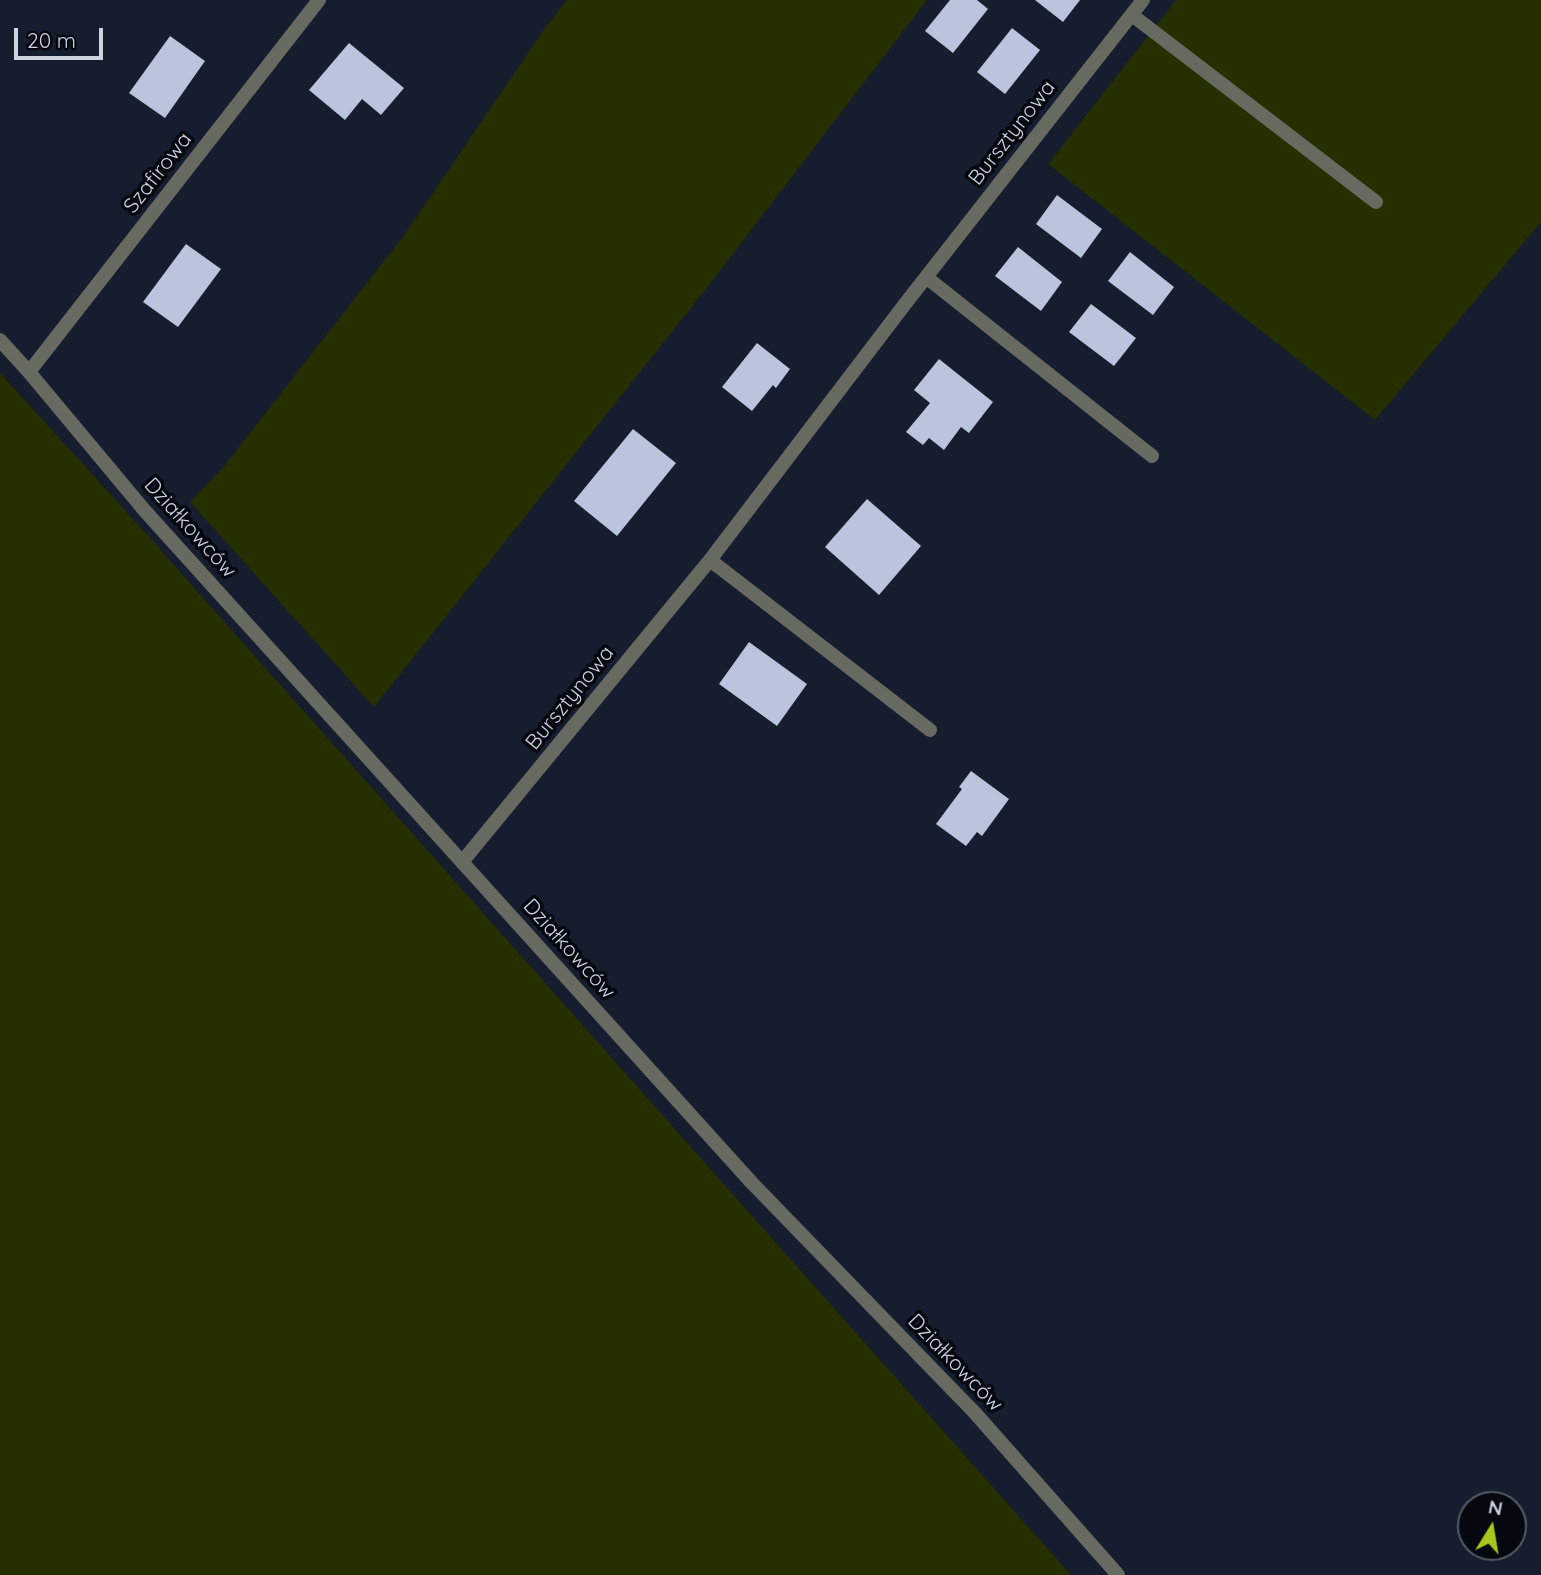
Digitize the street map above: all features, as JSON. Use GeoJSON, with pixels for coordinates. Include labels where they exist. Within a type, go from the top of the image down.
{"type":"FeatureCollection","features":[{"type":"Feature","properties":{"kind":"street","name":"Szafirowa"},"geometry":{"type":"LineString","coordinates":[[29,372],[319,0]]}},
{"type":"Feature","properties":{"kind":"street","name":"Bursztynowa"},"geometry":{"type":"LineString","coordinates":[[462,862],[710,561],[926,277],[1143,0]]}},
{"type":"Feature","properties":{"kind":"street"},"geometry":{"type":"LineString","coordinates":[[1132,15],[1376,202]]}},
{"type":"Feature","properties":{"kind":"street"},"geometry":{"type":"LineString","coordinates":[[926,277],[1152,456]]}},
{"type":"Feature","properties":{"kind":"street","name":"Działkowców"},"geometry":{"type":"LineString","coordinates":[[0,340],[145,511],[752,1183],[975,1413],[1118,1575]]}},
{"type":"Feature","properties":{"kind":"street"},"geometry":{"type":"LineString","coordinates":[[710,561],[930,730]]}},
{"type":"Feature","properties":{"kind":"green space"},"geometry":{"type":"Polygon","coordinates":[[[567,0],[927,0],[713,280],[374,707],[190,502],[225,465],[405,234],[547,25],[567,0]]]}},
{"type":"Feature","properties":{"kind":"green space"},"geometry":{"type":"Polygon","coordinates":[[[1176,0],[1541,0],[1541,222],[1375,420],[1048,164],[1176,0]]]}},
{"type":"Feature","properties":{"kind":"green space"},"geometry":{"type":"Polygon","coordinates":[[[0,373],[143,530],[1071,1575],[0,1575],[0,373]]]}},
{"type":"Feature","properties":{"kind":"building"},"geometry":{"type":"Polygon","coordinates":[[[950,0],[977,0],[988,9],[953,53],[925,31],[950,0]]]}},
{"type":"Feature","properties":{"kind":"building"},"geometry":{"type":"Polygon","coordinates":[[[1035,0],[1080,0],[1063,22],[1035,0]]]}},
{"type":"Feature","properties":{"kind":"building"},"geometry":{"type":"Polygon","coordinates":[[[1012,28],[1040,50],[1005,94],[977,72],[1012,28]]]}},
{"type":"Feature","properties":{"kind":"building"},"geometry":{"type":"Polygon","coordinates":[[[170,36],[205,61],[165,118],[129,93],[170,36]]]}},
{"type":"Feature","properties":{"kind":"building"},"geometry":{"type":"Polygon","coordinates":[[[349,43],[404,88],[381,115],[362,99],[345,120],[309,90],[349,43]]]}},
{"type":"Feature","properties":{"kind":"building"},"geometry":{"type":"Polygon","coordinates":[[[1057,195],[1102,229],[1081,258],[1036,224],[1057,195]]]}},
{"type":"Feature","properties":{"kind":"building"},"geometry":{"type":"Polygon","coordinates":[[[186,244],[221,269],[178,327],[143,302],[186,244]]]}},
{"type":"Feature","properties":{"kind":"building"},"geometry":{"type":"Polygon","coordinates":[[[1018,247],[1062,282],[1041,311],[995,276],[1018,247]]]}},
{"type":"Feature","properties":{"kind":"building"},"geometry":{"type":"Polygon","coordinates":[[[1130,252],[1174,287],[1153,315],[1108,281],[1130,252]]]}},
{"type":"Feature","properties":{"kind":"building"},"geometry":{"type":"Polygon","coordinates":[[[1091,304],[1136,338],[1114,366],[1069,332],[1091,304]]]}},
{"type":"Feature","properties":{"kind":"building"},"geometry":{"type":"Polygon","coordinates":[[[757,343],[790,369],[776,388],[773,385],[752,411],[722,387],[757,343]]]}},
{"type":"Feature","properties":{"kind":"building"},"geometry":{"type":"Polygon","coordinates":[[[939,359],[993,402],[969,433],[961,427],[944,450],[929,438],[923,445],[906,432],[930,403],[914,390],[939,359]]]}},
{"type":"Feature","properties":{"kind":"building"},"geometry":{"type":"Polygon","coordinates":[[[633,429],[676,463],[617,536],[574,501],[633,429]]]}},
{"type":"Feature","properties":{"kind":"building"},"geometry":{"type":"Polygon","coordinates":[[[867,499],[921,546],[879,595],[825,547],[867,499]]]}},
{"type":"Feature","properties":{"kind":"building"},"geometry":{"type":"Polygon","coordinates":[[[749,642],[807,684],[777,726],[719,684],[749,642]]]}},
{"type":"Feature","properties":{"kind":"building"},"geometry":{"type":"Polygon","coordinates":[[[971,771],[1009,799],[982,836],[977,832],[966,846],[936,824],[962,789],[959,787],[971,771]]]}}]}
